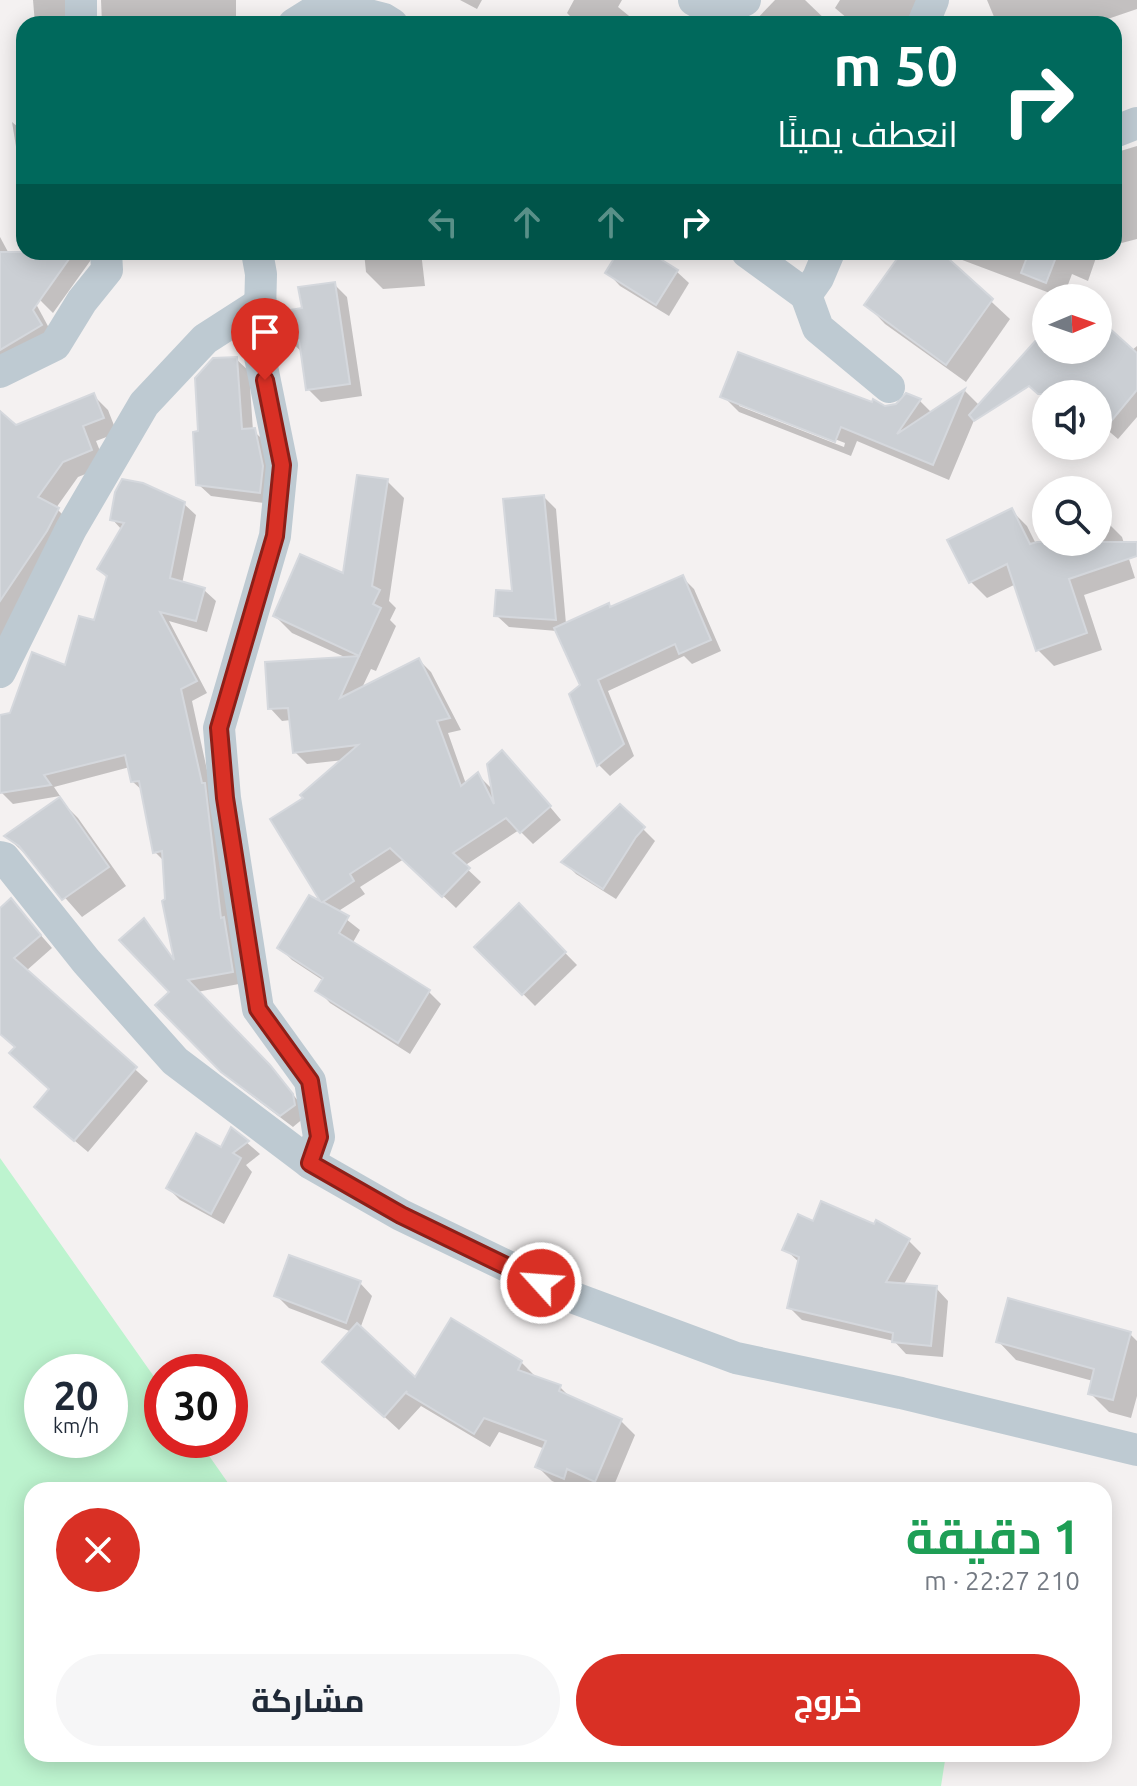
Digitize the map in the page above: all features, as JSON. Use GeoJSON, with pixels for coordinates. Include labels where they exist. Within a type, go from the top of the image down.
{"type":"FeatureCollection","features":[{"type":"Feature","properties":{"kind":"street"},"geometry":{"type":"LineString","coordinates":[[694,0],[715,8],[745,0]]}},
{"type":"Feature","properties":{"kind":"street"},"geometry":{"type":"LineString","coordinates":[[307,16],[326,4],[372,16]]}},
{"type":"Feature","properties":{"kind":"street"},"geometry":{"type":"LineString","coordinates":[[0,372],[55,345],[82,301],[107,270],[106,260]]}},
{"type":"Feature","properties":{"kind":"street"},"geometry":{"type":"LineString","coordinates":[[258,260],[261,274],[259,352],[282,465],[276,522],[249,629],[219,728],[225,798],[258,1009],[310,1081],[319,1137],[310,1163]]}},
{"type":"Feature","properties":{"kind":"street"},"geometry":{"type":"LineString","coordinates":[[758,260],[806,295],[818,328],[889,387]]}},
{"type":"Feature","properties":{"kind":"street"},"geometry":{"type":"LineString","coordinates":[[806,295],[826,260]]}},
{"type":"Feature","properties":{"kind":"street"},"geometry":{"type":"LineString","coordinates":[[0,672],[71,529],[144,404],[205,339],[261,303]]}},
{"type":"Feature","properties":{"kind":"street"},"geometry":{"type":"LineString","coordinates":[[1,855],[86,961],[175,1061],[310,1163],[401,1215],[569,1296],[736,1358],[901,1393],[1137,1450]]}},
{"type":"Feature","properties":{"kind":"green space"},"geometry":{"type":"Polygon","coordinates":[[[0,1158],[144,1362],[144,1458],[211,1458],[227,1482],[24,1482],[24,1762],[945,1762],[941,1786],[0,1786],[0,1158]]]}},
{"type":"Feature","properties":{"kind":"building"},"geometry":{"type":"Polygon","coordinates":[[[0,252],[16,252],[16,260],[68,260],[33,310],[42,325],[0,350],[0,252]]]}},
{"type":"Feature","properties":{"kind":"building"},"geometry":{"type":"Polygon","coordinates":[[[613,260],[662,260],[678,270],[656,305],[605,273],[613,260]]]}},
{"type":"Feature","properties":{"kind":"building"},"geometry":{"type":"Polygon","coordinates":[[[896,260],[950,260],[993,299],[946,365],[864,305],[896,260]]]}},
{"type":"Feature","properties":{"kind":"building"},"geometry":{"type":"Polygon","coordinates":[[[1026,260],[1055,260],[1046,283],[1021,273],[1026,260]]]}},
{"type":"Feature","properties":{"kind":"building"},"geometry":{"type":"Polygon","coordinates":[[[335,282],[350,384],[306,390],[299,340],[288,342],[284,311],[302,308],[298,287],[335,282]]]}},
{"type":"Feature","properties":{"kind":"building"},"geometry":{"type":"Polygon","coordinates":[[[1112,331],[1137,353],[1137,390],[1112,420],[1112,380],[1032,380],[1032,389],[1029,386],[974,421],[969,415],[1032,345],[1032,364],[1112,364],[1112,331]]]}},
{"type":"Feature","properties":{"kind":"building"},"geometry":{"type":"Polygon","coordinates":[[[738,352],[872,402],[873,399],[885,406],[896,404],[906,393],[921,399],[897,434],[965,389],[933,465],[841,427],[835,442],[720,397],[738,352]]]}},
{"type":"Feature","properties":{"kind":"building"},"geometry":{"type":"Polygon","coordinates":[[[237,357],[242,429],[255,428],[263,466],[260,493],[196,485],[193,432],[198,431],[195,378],[213,358],[237,357]]]}},
{"type":"Feature","properties":{"kind":"building"},"geometry":{"type":"Polygon","coordinates":[[[94,393],[104,418],[83,426],[92,450],[63,462],[38,497],[59,508],[0,601],[0,411],[16,425],[94,393]]]}},
{"type":"Feature","properties":{"kind":"building"},"geometry":{"type":"Polygon","coordinates":[[[357,475],[388,479],[372,586],[380,590],[373,604],[381,608],[359,656],[273,616],[300,554],[343,573],[357,475]]]}},
{"type":"Feature","properties":{"kind":"building"},"geometry":{"type":"Polygon","coordinates":[[[122,479],[143,483],[185,502],[170,578],[205,588],[196,621],[160,612],[197,681],[181,689],[202,783],[205,783],[221,918],[224,917],[233,972],[188,980],[270,1065],[293,1094],[295,1105],[280,1116],[221,1072],[155,1005],[169,992],[119,940],[144,918],[174,960],[162,901],[165,899],[162,851],[153,853],[139,781],[131,782],[125,755],[44,775],[51,785],[0,793],[0,715],[10,713],[32,652],[65,665],[79,616],[94,620],[107,576],[97,569],[124,523],[110,520],[115,492],[122,479]]]}},
{"type":"Feature","properties":{"kind":"building"},"geometry":{"type":"Polygon","coordinates":[[[544,495],[556,620],[494,616],[496,590],[512,591],[503,499],[544,495]]]}},
{"type":"Feature","properties":{"kind":"building"},"geometry":{"type":"Polygon","coordinates":[[[1012,508],[1032,543],[1032,556],[1112,556],[1112,542],[1137,542],[1137,556],[1069,579],[1087,633],[1036,651],[1007,564],[969,583],[947,540],[1012,508]]]}},
{"type":"Feature","properties":{"kind":"building"},"geometry":{"type":"Polygon","coordinates":[[[683,575],[711,640],[679,654],[675,644],[598,680],[624,744],[597,766],[569,694],[580,685],[554,628],[683,575]]]}},
{"type":"Feature","properties":{"kind":"building"},"geometry":{"type":"Polygon","coordinates":[[[359,656],[340,698],[419,658],[450,718],[437,721],[461,786],[478,772],[494,804],[487,764],[502,750],[551,806],[520,833],[506,818],[453,853],[470,868],[442,897],[390,848],[350,874],[354,881],[323,902],[349,916],[339,933],[430,990],[398,1043],[315,991],[323,978],[277,948],[309,895],[320,901],[270,819],[303,798],[300,795],[358,745],[293,753],[288,708],[268,709],[265,662],[359,656]]]}},
{"type":"Feature","properties":{"kind":"building"},"geometry":{"type":"Polygon","coordinates":[[[60,797],[109,867],[62,900],[19,846],[4,836],[60,797]]]}},
{"type":"Feature","properties":{"kind":"building"},"geometry":{"type":"Polygon","coordinates":[[[620,804],[645,827],[603,889],[561,862],[620,804]]]}},
{"type":"Feature","properties":{"kind":"building"},"geometry":{"type":"Polygon","coordinates":[[[11,898],[41,935],[14,958],[137,1067],[74,1141],[34,1107],[49,1089],[9,1053],[15,1047],[0,1034],[0,908],[11,898]]]}},
{"type":"Feature","properties":{"kind":"building"},"geometry":{"type":"Polygon","coordinates":[[[519,903],[566,952],[522,995],[474,947],[519,903]]]}},
{"type":"Feature","properties":{"kind":"building"},"geometry":{"type":"Polygon","coordinates":[[[231,1127],[249,1141],[233,1153],[241,1158],[211,1214],[166,1188],[196,1133],[221,1147],[231,1127]]]}},
{"type":"Feature","properties":{"kind":"building"},"geometry":{"type":"Polygon","coordinates":[[[821,1201],[874,1224],[876,1220],[910,1239],[886,1282],[937,1286],[931,1346],[892,1342],[893,1333],[787,1308],[799,1257],[782,1250],[798,1214],[813,1221],[821,1201]]]}},
{"type":"Feature","properties":{"kind":"building"},"geometry":{"type":"Polygon","coordinates":[[[289,1255],[361,1281],[346,1323],[274,1296],[289,1255]]]}},
{"type":"Feature","properties":{"kind":"building"},"geometry":{"type":"Polygon","coordinates":[[[1008,1298],[1131,1332],[1113,1400],[1088,1394],[1094,1369],[996,1342],[1008,1298]]]}},
{"type":"Feature","properties":{"kind":"building"},"geometry":{"type":"Polygon","coordinates":[[[451,1318],[522,1361],[518,1370],[561,1385],[559,1391],[622,1419],[595,1482],[567,1469],[564,1479],[535,1467],[546,1441],[484,1418],[474,1434],[407,1391],[384,1417],[322,1362],[357,1323],[415,1377],[451,1318]]]}},
{"type":"Feature","properties":{"kind":"route"},"geometry":{"type":"LineString","coordinates":[[265,380],[282,465],[275,536],[219,728],[225,798],[258,1009],[310,1081],[319,1137],[310,1163],[401,1215],[541,1283]]}}]}
